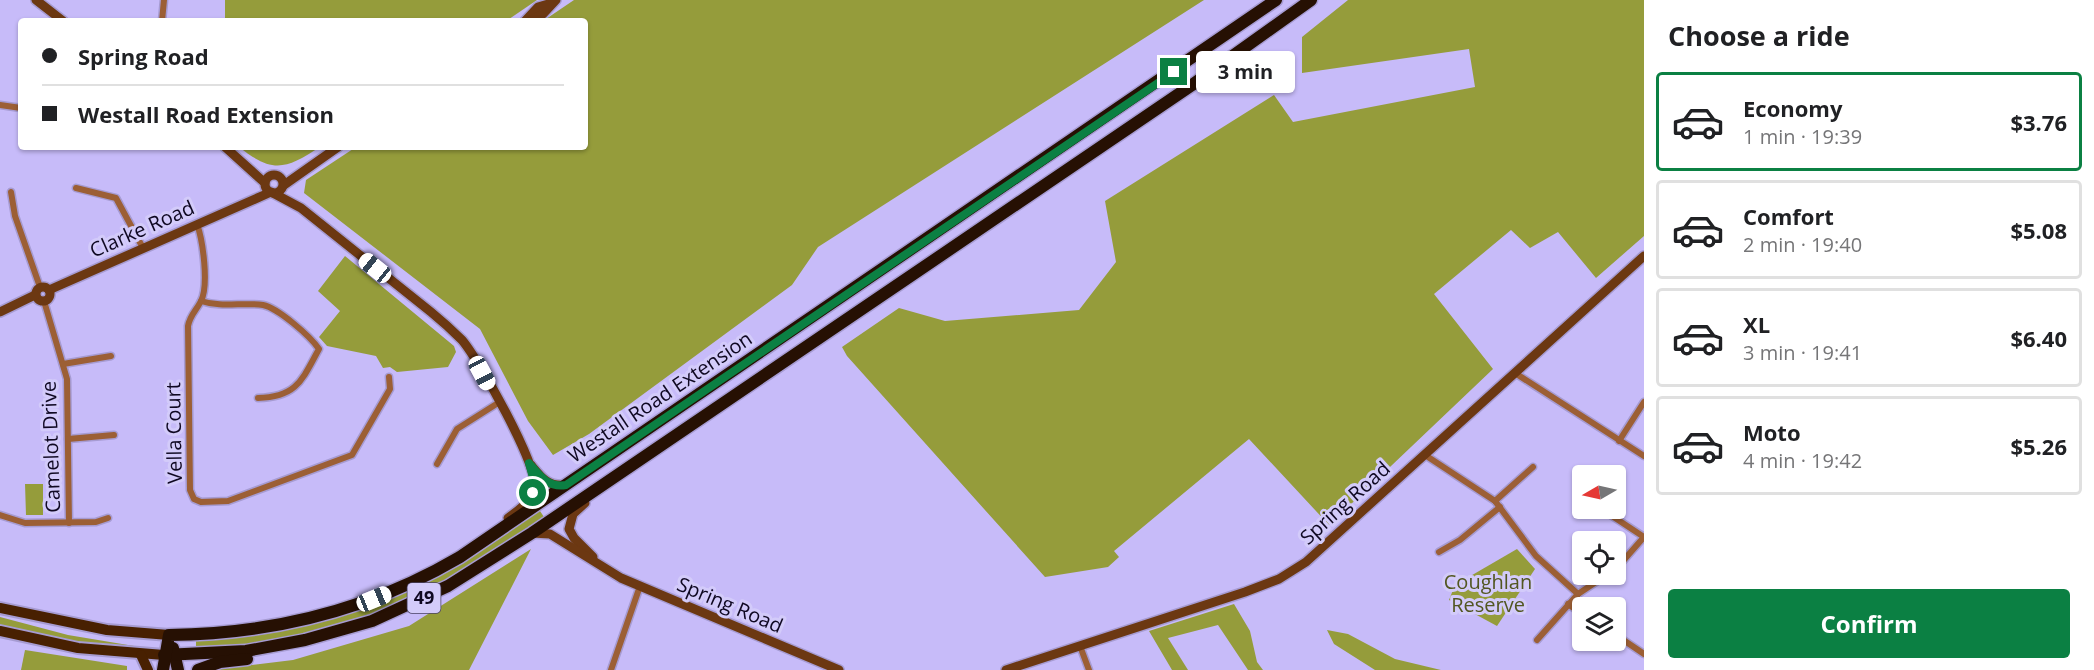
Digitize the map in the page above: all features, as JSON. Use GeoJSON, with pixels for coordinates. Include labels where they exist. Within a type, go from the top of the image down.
{"type":"FeatureCollection","features":[{"type":"Feature","properties":{"kind":"highway","name":"Westall Road Extension"},"geometry":{"type":"LineString","coordinates":[[169,635],[240,632],[302,621],[374,599],[443,567],[1276,0]]}},
{"type":"Feature","properties":{"kind":"highway","name":"Westall Road Extension"},"geometry":{"type":"LineString","coordinates":[[169,655],[246,651],[305,640],[350,628],[406,607],[486,564],[1192,85],[1311,0]]}},
{"type":"Feature","properties":{"kind":"highway"},"geometry":{"type":"LineString","coordinates":[[163,670],[169,655],[169,635]]}},
{"type":"Feature","properties":{"kind":"highway"},"geometry":{"type":"LineString","coordinates":[[198,670],[216,663],[276,653],[305,640]]}},
{"type":"Feature","properties":{"kind":"highway"},"geometry":{"type":"LineString","coordinates":[[169,655],[178,670]]}},
{"type":"Feature","properties":{"kind":"main road"},"geometry":{"type":"LineString","coordinates":[[36,0],[59,18]]}},
{"type":"Feature","properties":{"kind":"main road"},"geometry":{"type":"LineString","coordinates":[[529,18],[538,7],[554,2]]}},
{"type":"Feature","properties":{"kind":"main road"},"geometry":{"type":"LineString","coordinates":[[229,150],[269,188],[301,208],[449,327],[470,352],[529,463],[546,482],[555,486],[566,485]]}},
{"type":"Feature","properties":{"kind":"main road"},"geometry":{"type":"LineString","coordinates":[[269,188],[279,192],[303,170],[333,150]]}},
{"type":"Feature","properties":{"kind":"main road"},"geometry":{"type":"LineString","coordinates":[[245,163],[281,177],[284,186],[301,208]]}},
{"type":"Feature","properties":{"kind":"main road"},"geometry":{"type":"LineString","coordinates":[[269,188],[268,177],[303,170]]}},
{"type":"Feature","properties":{"kind":"main road","name":"Clarke Road"},"geometry":{"type":"LineString","coordinates":[[0,312],[42,291],[249,201],[269,188]]}},
{"type":"Feature","properties":{"kind":"main road","name":"Spring Road"},"geometry":{"type":"LineString","coordinates":[[1006,670],[1279,579],[1306,562],[1644,256]]}},
{"type":"Feature","properties":{"kind":"main road"},"geometry":{"type":"LineString","coordinates":[[42,291],[38,300],[44,301]]}},
{"type":"Feature","properties":{"kind":"main road"},"geometry":{"type":"LineString","coordinates":[[443,567],[465,547],[513,515],[534,491],[529,463]]}},
{"type":"Feature","properties":{"kind":"main road","name":"Spring Road"},"geometry":{"type":"LineString","coordinates":[[609,571],[574,538],[568,524],[578,509],[628,468]]}},
{"type":"Feature","properties":{"kind":"main road","name":"Spring Road"},"geometry":{"type":"LineString","coordinates":[[532,533],[550,534],[609,571],[640,586],[839,670]]}},
{"type":"Feature","properties":{"kind":"main road","name":"Westall Road Extension"},"geometry":{"type":"LineString","coordinates":[[0,608],[107,630],[169,635]]}},
{"type":"Feature","properties":{"kind":"main road","name":"Westall Road Extension"},"geometry":{"type":"LineString","coordinates":[[0,631],[60,645],[169,655]]}},
{"type":"Feature","properties":{"kind":"main road"},"geometry":{"type":"LineString","coordinates":[[141,654],[148,670]]}},
{"type":"Feature","properties":{"kind":"street"},"geometry":{"type":"LineString","coordinates":[[162,18],[164,0]]}},
{"type":"Feature","properties":{"kind":"street"},"geometry":{"type":"LineString","coordinates":[[0,105],[18,108]]}},
{"type":"Feature","properties":{"kind":"street"},"geometry":{"type":"LineString","coordinates":[[76,188],[116,198],[143,248]]}},
{"type":"Feature","properties":{"kind":"street"},"geometry":{"type":"LineString","coordinates":[[11,192],[15,216],[42,291]]}},
{"type":"Feature","properties":{"kind":"street","name":"Vella Court"},"geometry":{"type":"LineString","coordinates":[[197,224],[202,240],[204,290],[201,301],[190,315],[188,326],[190,490],[194,499],[201,502],[228,501],[352,455],[390,389],[389,377]]}},
{"type":"Feature","properties":{"kind":"street","name":"Camelot Drive"},"geometry":{"type":"LineString","coordinates":[[44,301],[63,364],[68,391],[69,522]]}},
{"type":"Feature","properties":{"kind":"street"},"geometry":{"type":"LineString","coordinates":[[201,301],[214,305],[264,305],[275,309],[319,349],[301,383],[292,391],[272,398],[258,398]]}},
{"type":"Feature","properties":{"kind":"street"},"geometry":{"type":"LineString","coordinates":[[63,364],[111,356]]}},
{"type":"Feature","properties":{"kind":"street"},"geometry":{"type":"LineString","coordinates":[[1515,373],[1644,456]]}},
{"type":"Feature","properties":{"kind":"street"},"geometry":{"type":"LineString","coordinates":[[1619,441],[1644,402]]}},
{"type":"Feature","properties":{"kind":"street"},"geometry":{"type":"LineString","coordinates":[[436,464],[457,429],[498,403]]}},
{"type":"Feature","properties":{"kind":"street"},"geometry":{"type":"LineString","coordinates":[[68,439],[114,435]]}},
{"type":"Feature","properties":{"kind":"street"},"geometry":{"type":"LineString","coordinates":[[1425,455],[1495,501],[1536,556],[1578,594]]}},
{"type":"Feature","properties":{"kind":"street"},"geometry":{"type":"LineString","coordinates":[[1495,501],[1533,467]]}},
{"type":"Feature","properties":{"kind":"street"},"geometry":{"type":"LineString","coordinates":[[1439,552],[1460,540],[1500,507]]}},
{"type":"Feature","properties":{"kind":"street"},"geometry":{"type":"LineString","coordinates":[[0,514],[25,523],[96,522],[108,518]]}},
{"type":"Feature","properties":{"kind":"street"},"geometry":{"type":"LineString","coordinates":[[1617,519],[1644,537],[1642,545],[1626,560]]}},
{"type":"Feature","properties":{"kind":"street"},"geometry":{"type":"LineString","coordinates":[[1537,640],[1568,604],[1592,585]]}},
{"type":"Feature","properties":{"kind":"street"},"geometry":{"type":"LineString","coordinates":[[611,670],[640,586]]}},
{"type":"Feature","properties":{"kind":"street"},"geometry":{"type":"LineString","coordinates":[[1568,604],[1572,607]]}},
{"type":"Feature","properties":{"kind":"street"},"geometry":{"type":"LineString","coordinates":[[1626,642],[1644,654]]}},
{"type":"Feature","properties":{"kind":"street"},"geometry":{"type":"LineString","coordinates":[[1080,646],[1089,670]]}},
{"type":"Feature","properties":{"kind":"green space"},"geometry":{"type":"Polygon","coordinates":[[[225,0],[537,0],[510,18],[225,18],[225,0]]]}},
{"type":"Feature","properties":{"kind":"green space"},"geometry":{"type":"Polygon","coordinates":[[[574,0],[1204,0],[818,247],[792,285],[589,434],[553,455],[528,421],[480,329],[304,193],[306,180],[351,150],[588,150],[588,18],[547,18],[574,0]]]}},
{"type":"Feature","properties":{"kind":"green space"},"geometry":{"type":"Polygon","coordinates":[[[1348,0],[1644,0],[1644,236],[1596,278],[1558,232],[1530,248],[1511,230],[1434,294],[1493,369],[1329,525],[1249,439],[1114,551],[1119,557],[1108,567],[1045,577],[847,356],[842,347],[899,308],[945,321],[1079,310],[1116,262],[1105,201],[1274,95],[1293,122],[1475,87],[1469,49],[1302,73],[1302,37],[1348,0]]]}},
{"type":"Feature","properties":{"kind":"green space"},"geometry":{"type":"Polygon","coordinates":[[[243,150],[315,150],[298,160],[280,165],[271,165],[243,150]]]}},
{"type":"Feature","properties":{"kind":"green space"},"geometry":{"type":"Polygon","coordinates":[[[345,256],[454,346],[456,352],[448,367],[397,372],[390,367],[383,368],[376,356],[327,346],[319,337],[340,311],[318,291],[345,256]]]}},
{"type":"Feature","properties":{"kind":"green space"},"geometry":{"type":"Polygon","coordinates":[[[25,484],[43,484],[43,515],[26,515],[25,484]]]}},
{"type":"Feature","properties":{"kind":"green space"},"geometry":{"type":"Polygon","coordinates":[[[538,508],[546,520],[458,576],[396,605],[364,617],[298,635],[196,650],[196,641],[282,631],[371,605],[538,508]]]}},
{"type":"Feature","properties":{"kind":"green space"},"geometry":{"type":"Polygon","coordinates":[[[531,549],[469,670],[209,670],[293,660],[409,626],[531,549]]]}},
{"type":"Feature","properties":{"kind":"green space","name":"Coughlan Reserve"},"geometry":{"type":"Polygon","coordinates":[[[1517,549],[1535,569],[1497,626],[1449,600],[1455,585],[1517,549]]]}},
{"type":"Feature","properties":{"kind":"green space"},"geometry":{"type":"Polygon","coordinates":[[[1234,604],[1250,631],[1257,662],[1263,670],[1248,670],[1218,625],[1168,638],[1188,670],[1172,670],[1149,631],[1234,604]]]}},
{"type":"Feature","properties":{"kind":"green space"},"geometry":{"type":"Polygon","coordinates":[[[0,617],[68,635],[134,646],[134,649],[73,642],[0,625],[0,617]]]}},
{"type":"Feature","properties":{"kind":"green space"},"geometry":{"type":"Polygon","coordinates":[[[1327,630],[1348,634],[1395,659],[1441,670],[1375,670],[1334,644],[1327,630]]]}},
{"type":"Feature","properties":{"kind":"green space"},"geometry":{"type":"Polygon","coordinates":[[[25,650],[127,666],[127,670],[21,670],[25,650]]]}},
{"type":"Feature","properties":{"kind":"route"},"geometry":{"type":"LineString","coordinates":[[533,493],[535,485],[529,463],[546,482],[555,486],[566,485],[1174,72]]}}]}
